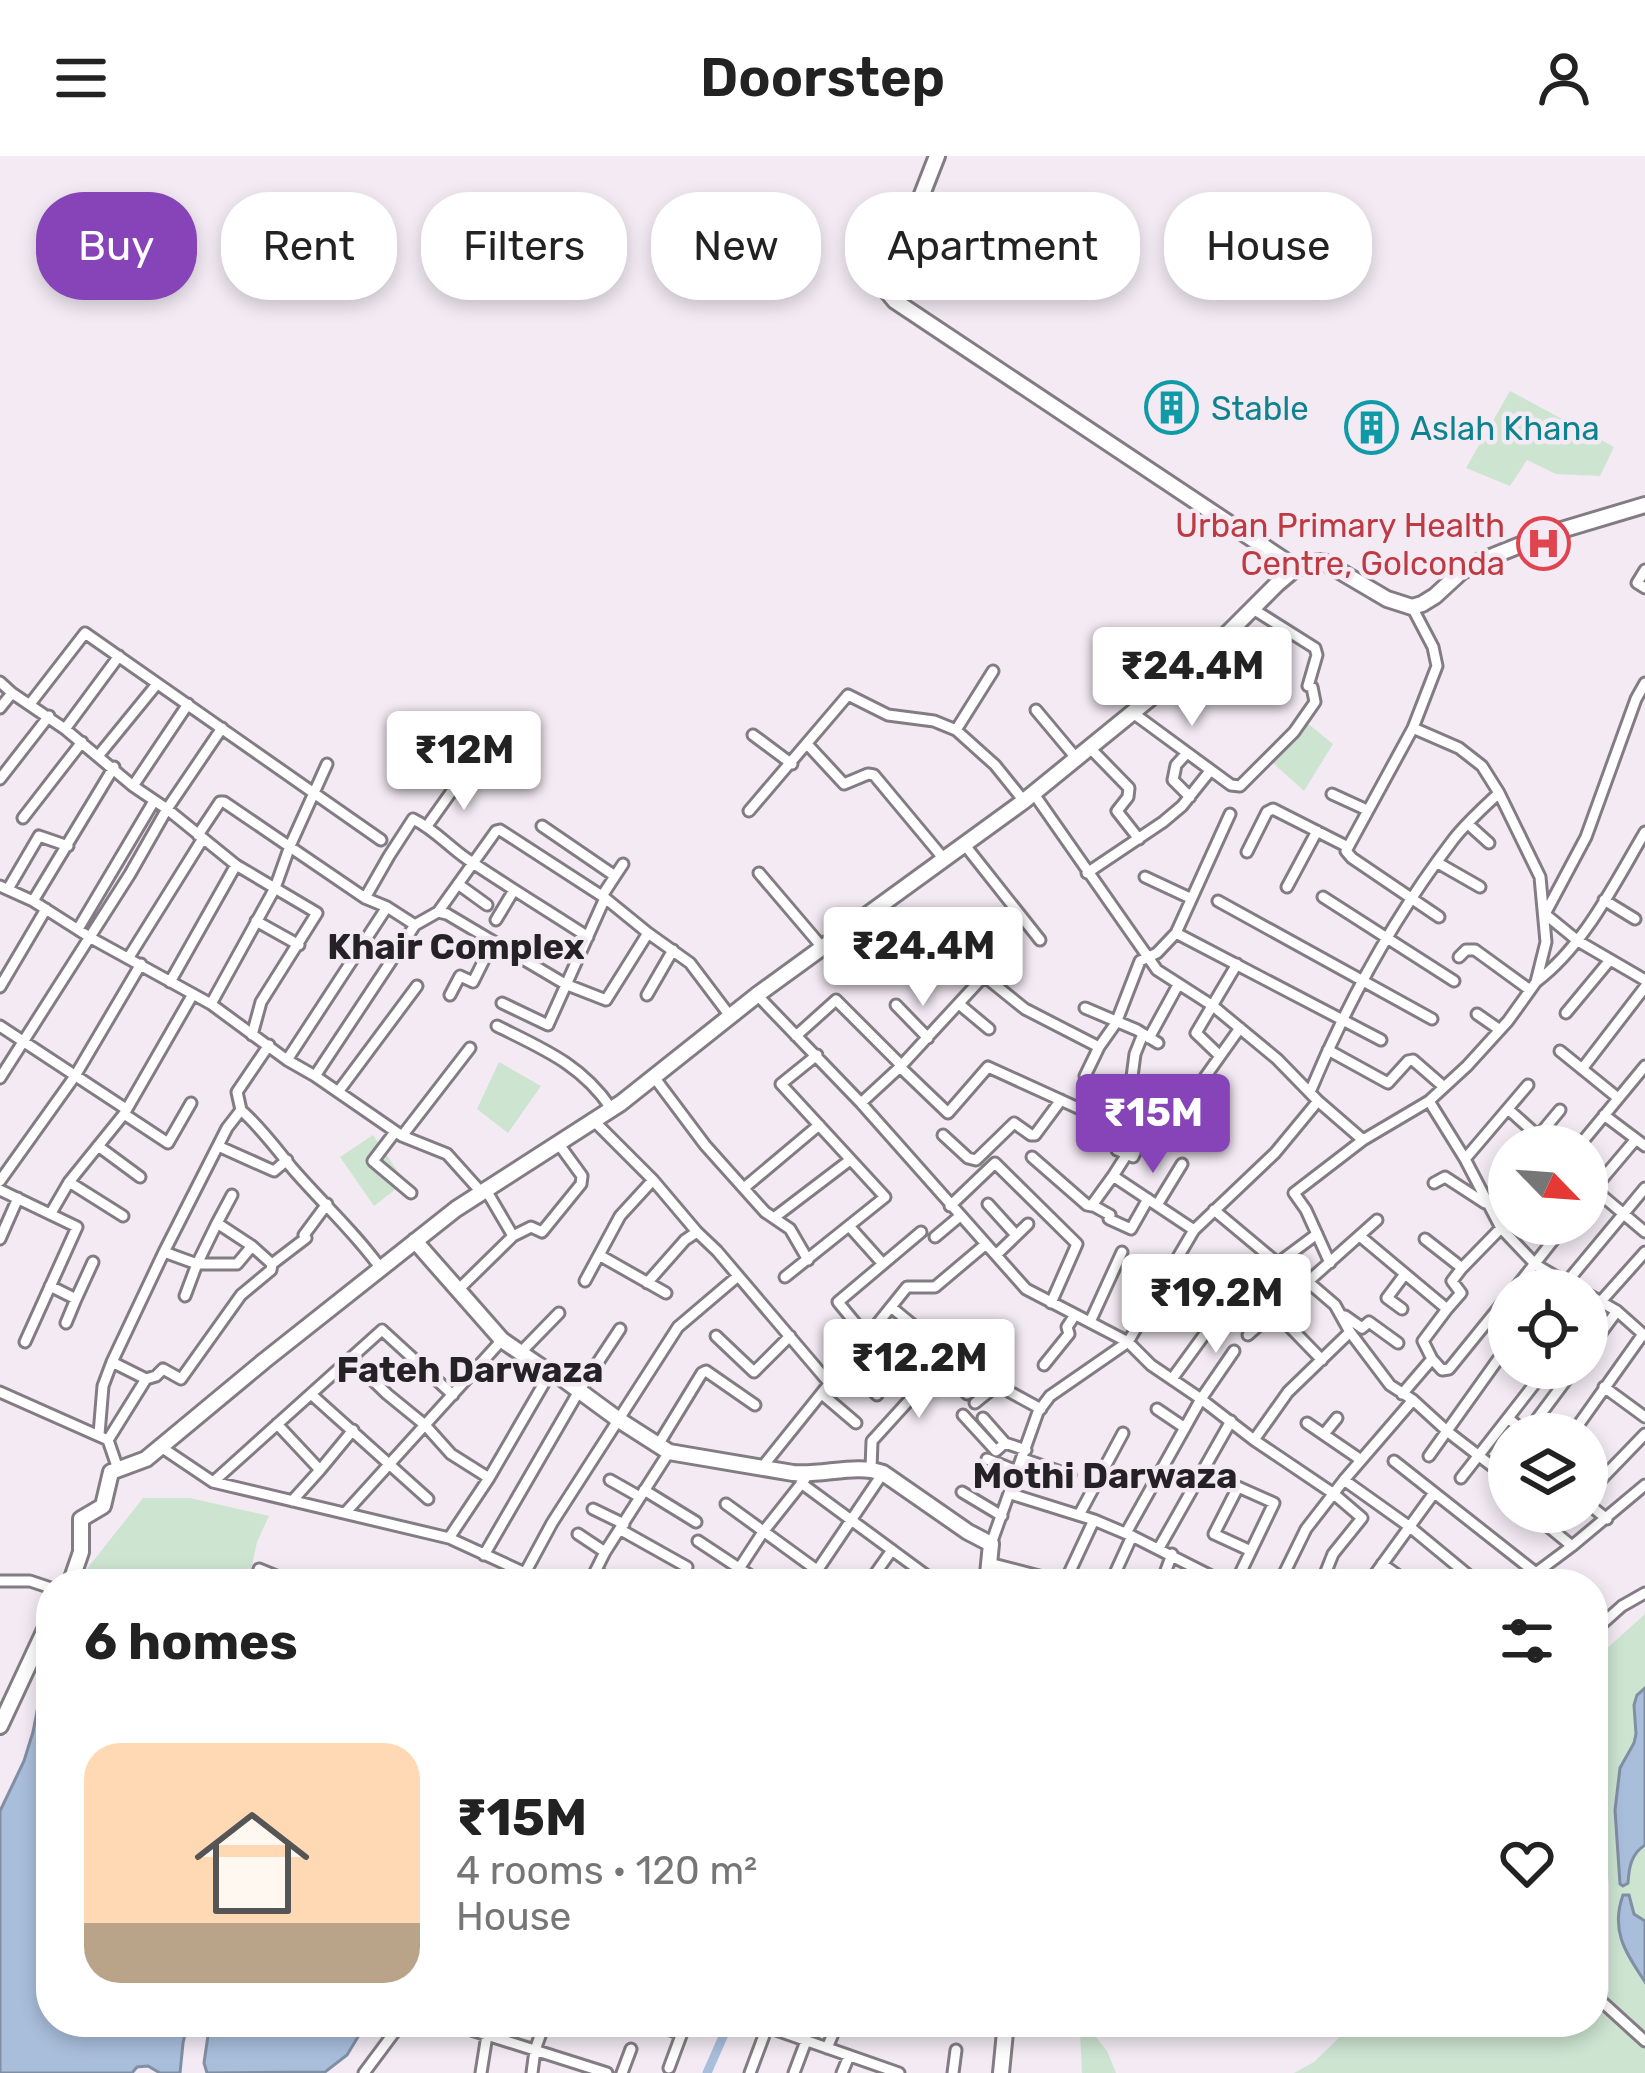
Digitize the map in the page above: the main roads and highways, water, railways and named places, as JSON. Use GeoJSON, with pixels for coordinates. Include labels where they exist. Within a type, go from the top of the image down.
{"type":"FeatureCollection","features":[{"type":"Feature","properties":{"kind":"water"},"geometry":{"type":"Polygon","coordinates":[[[1645,1688],[1645,1845],[1634,1857],[1628,1883],[1623,1886],[1615,1810],[1620,1768],[1636,1734],[1634,1705],[1645,1688]]]}},
{"type":"Feature","properties":{"kind":"water"},"geometry":{"type":"Polygon","coordinates":[[[36,1717],[36,2037],[184,2037],[180,2073],[160,2073],[148,2066],[132,2073],[0,2073],[0,1811],[36,1717]]]}},
{"type":"Feature","properties":{"kind":"water"},"geometry":{"type":"Polygon","coordinates":[[[1623,1895],[1629,1895],[1634,1914],[1645,1921],[1645,1982],[1619,1931],[1623,1895]]]}},
{"type":"Feature","properties":{"kind":"water"},"geometry":{"type":"Polygon","coordinates":[[[208,2037],[358,2037],[347,2055],[325,2072],[207,2073],[208,2037]]]}},
{"type":"Feature","properties":{"kind":"waterway"},"geometry":{"type":"LineString","coordinates":[[707,2073],[723,2037]]}},
{"type":"Feature","properties":{"kind":"place","name":"Stable"},"geometry":{"type":"Point","coordinates":[1172,408]}},
{"type":"Feature","properties":{"kind":"place","name":"Aslah Khana"},"geometry":{"type":"Point","coordinates":[1371,428]}},
{"type":"Feature","properties":{"kind":"place","name":"Urban Primary Health Centre, Golconda"},"geometry":{"type":"Point","coordinates":[1544,544]}},
{"type":"Feature","properties":{"kind":"district","name":"Khair Complex"},"geometry":{"type":"Point","coordinates":[456,946]}},
{"type":"Feature","properties":{"kind":"district","name":"Fateh Darwaza"},"geometry":{"type":"Point","coordinates":[470,1369]}},
{"type":"Feature","properties":{"kind":"district","name":"Mothi Darwaza"},"geometry":{"type":"Point","coordinates":[1105,1475]}}]}
